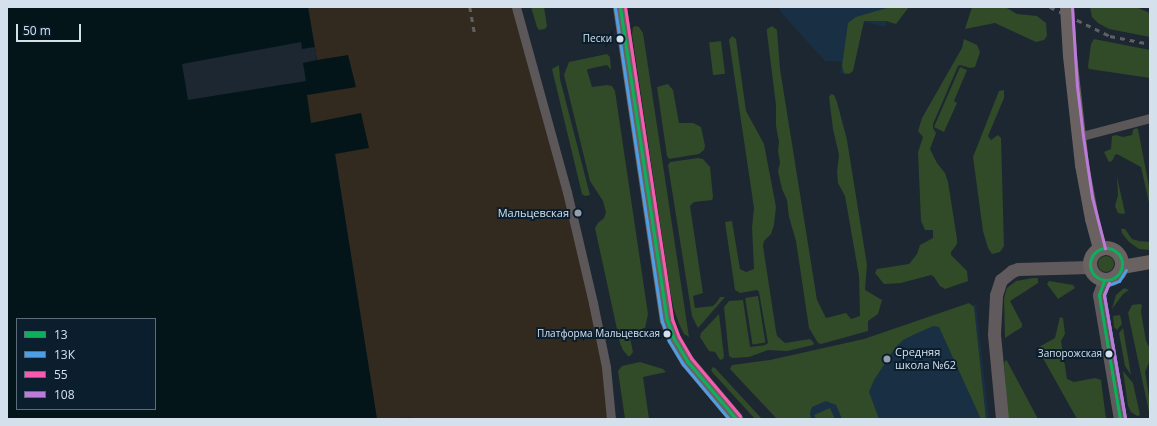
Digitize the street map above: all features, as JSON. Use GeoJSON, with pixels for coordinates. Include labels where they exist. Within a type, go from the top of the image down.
{"type":"FeatureCollection","features":[{"type":"Feature","properties":{"kind":"main road"},"geometry":{"type":"LineString","coordinates":[[620,7],[667,320],[674,339],[687,361],[736,419]]}},
{"type":"Feature","properties":{"kind":"main road"},"geometry":{"type":"LineString","coordinates":[[1067,7],[1078,137],[1087,198],[1100,249]]}},
{"type":"Feature","properties":{"kind":"main road"},"geometry":{"type":"LineString","coordinates":[[1100,249],[1111,249],[1118,253],[1122,266],[1116,277],[1104,281],[1093,275],[1090,267],[1091,257],[1100,249]]}},
{"type":"Feature","properties":{"kind":"main road"},"geometry":{"type":"LineString","coordinates":[[1122,266],[1150,262]]}},
{"type":"Feature","properties":{"kind":"main road"},"geometry":{"type":"LineString","coordinates":[[1002,419],[994,334],[996,295],[1001,280],[1012,271],[1018,269],[1090,267]]}},
{"type":"Feature","properties":{"kind":"main road"},"geometry":{"type":"LineString","coordinates":[[1104,281],[1099,295],[1120,419]]}},
{"type":"Feature","properties":{"kind":"street"},"geometry":{"type":"LineString","coordinates":[[516,7],[567,192],[593,304],[606,367],[611,419]]}},
{"type":"Feature","properties":{"kind":"street"},"geometry":{"type":"LineString","coordinates":[[1078,137],[1150,118]]}},
{"type":"Feature","properties":{"kind":"shaded area"},"geometry":{"type":"Polygon","coordinates":[[[7,7],[308,7],[317,60],[348,55],[356,87],[307,95],[311,123],[361,113],[369,148],[335,154],[377,419],[7,419],[7,7]]]}},
{"type":"Feature","properties":{"kind":"shaded area"},"geometry":{"type":"Polygon","coordinates":[[[308,7],[513,7],[563,193],[594,319],[603,367],[608,419],[413,419],[412,417],[377,419],[335,153],[369,147],[311,124],[306,95],[355,87],[317,60],[308,7]]]}},
{"type":"Feature","properties":{"kind":"shaded area"},"geometry":{"type":"Polygon","coordinates":[[[778,7],[888,7],[886,27],[865,22],[846,75],[840,73],[842,62],[825,61],[784,16],[778,7]]]}},
{"type":"Feature","properties":{"kind":"shaded area","name":"Средняя школа №62"},"geometry":{"type":"Polygon","coordinates":[[[976,304],[989,419],[795,419],[850,349],[976,304]]]}},
{"type":"Feature","properties":{"kind":"green space"},"geometry":{"type":"Polygon","coordinates":[[[531,7],[544,7],[547,26],[545,29],[539,30],[537,27],[531,7]]]}},
{"type":"Feature","properties":{"kind":"green space"},"geometry":{"type":"Polygon","coordinates":[[[890,7],[909,7],[896,24],[886,21],[864,21],[853,71],[849,74],[844,73],[842,66],[848,23],[856,17],[890,7]]]}},
{"type":"Feature","properties":{"kind":"green space"},"geometry":{"type":"Polygon","coordinates":[[[972,7],[1005,7],[1017,14],[1037,16],[1046,23],[1047,36],[1044,40],[1036,42],[995,23],[965,29],[972,7]]]}},
{"type":"Feature","properties":{"kind":"green space"},"geometry":{"type":"Polygon","coordinates":[[[1090,7],[1136,7],[1150,13],[1150,37],[1109,29],[1098,23],[1092,17],[1090,7]]]}},
{"type":"Feature","properties":{"kind":"green space"},"geometry":{"type":"Polygon","coordinates":[[[772,26],[777,30],[780,69],[817,300],[826,318],[846,313],[851,319],[860,316],[859,276],[845,196],[838,183],[837,172],[839,155],[833,129],[829,97],[831,94],[834,95],[837,102],[847,140],[867,265],[865,290],[882,300],[878,314],[868,321],[868,331],[821,344],[818,343],[809,328],[796,241],[789,217],[787,200],[782,189],[778,171],[780,163],[778,151],[779,142],[776,126],[776,105],[767,33],[767,29],[772,26]]]}},
{"type":"Feature","properties":{"kind":"green space"},"geometry":{"type":"Polygon","coordinates":[[[633,27],[639,27],[643,33],[689,337],[684,334],[680,326],[674,310],[670,290],[632,34],[633,27]]]}},
{"type":"Feature","properties":{"kind":"green space"},"geometry":{"type":"Polygon","coordinates":[[[732,36],[736,39],[746,111],[764,144],[776,207],[774,225],[771,234],[764,241],[763,246],[777,336],[785,343],[810,339],[814,343],[813,345],[787,351],[768,350],[749,357],[732,358],[729,356],[724,307],[729,301],[743,300],[750,347],[765,345],[768,343],[759,292],[757,290],[740,293],[735,290],[725,222],[732,221],[740,269],[746,272],[754,269],[752,227],[754,208],[729,40],[732,36]]]}},
{"type":"Feature","properties":{"kind":"green space"},"geometry":{"type":"Polygon","coordinates":[[[964,39],[977,45],[980,52],[975,67],[970,68],[960,65],[958,66],[933,124],[933,128],[936,133],[930,149],[937,163],[945,173],[948,182],[957,239],[957,244],[951,252],[951,255],[967,271],[968,281],[945,289],[940,286],[931,275],[901,283],[884,284],[875,273],[877,269],[909,264],[917,254],[920,245],[933,238],[933,230],[925,230],[921,221],[918,152],[923,137],[918,131],[922,118],[962,48],[964,39]]]}},
{"type":"Feature","properties":{"kind":"green space"},"geometry":{"type":"Polygon","coordinates":[[[1094,39],[1150,50],[1150,78],[1089,69],[1091,44],[1094,39]]]}},
{"type":"Feature","properties":{"kind":"green space"},"geometry":{"type":"Polygon","coordinates":[[[721,41],[725,74],[713,75],[709,42],[721,41]]]}},
{"type":"Feature","properties":{"kind":"green space"},"geometry":{"type":"Polygon","coordinates":[[[607,54],[610,57],[611,70],[607,65],[587,70],[592,87],[607,85],[612,86],[615,91],[648,314],[645,328],[629,333],[633,352],[630,356],[628,356],[623,350],[620,343],[595,228],[604,218],[606,212],[603,201],[590,181],[564,75],[569,62],[607,54]]]}},
{"type":"Feature","properties":{"kind":"green space"},"geometry":{"type":"Polygon","coordinates":[[[559,65],[560,79],[590,195],[585,196],[582,194],[552,69],[559,65]]]}},
{"type":"Feature","properties":{"kind":"green space"},"geometry":{"type":"Polygon","coordinates":[[[960,67],[967,70],[954,101],[957,103],[944,132],[934,127],[960,67]]]}},
{"type":"Feature","properties":{"kind":"green space"},"geometry":{"type":"Polygon","coordinates":[[[668,84],[673,90],[679,123],[693,123],[701,127],[705,146],[704,150],[699,154],[669,159],[667,156],[657,87],[668,84]]]}},
{"type":"Feature","properties":{"kind":"green space"},"geometry":{"type":"Polygon","coordinates":[[[1004,90],[1004,98],[988,136],[991,140],[998,135],[1001,138],[1004,246],[1000,252],[992,254],[988,248],[983,231],[973,157],[999,91],[1004,90]]]}},
{"type":"Feature","properties":{"kind":"green space"},"geometry":{"type":"Polygon","coordinates":[[[1136,128],[1138,129],[1150,192],[1150,207],[1141,167],[1117,154],[1112,161],[1109,162],[1104,152],[1111,149],[1112,136],[1116,135],[1123,137],[1132,135],[1133,130],[1136,128]]]}},
{"type":"Feature","properties":{"kind":"green space"},"geometry":{"type":"Polygon","coordinates":[[[698,158],[703,159],[710,167],[713,197],[712,200],[694,202],[690,206],[703,293],[693,296],[695,308],[713,306],[720,297],[725,297],[698,328],[692,316],[668,165],[670,162],[698,158]]]}},
{"type":"Feature","properties":{"kind":"green space"},"geometry":{"type":"Polygon","coordinates":[[[1117,177],[1125,213],[1123,214],[1118,213],[1115,206],[1118,195],[1117,177]]]}},
{"type":"Feature","properties":{"kind":"green space"},"geometry":{"type":"Polygon","coordinates":[[[1121,229],[1125,229],[1132,239],[1150,242],[1150,250],[1139,249],[1129,242],[1122,233],[1121,229]]]}},
{"type":"Feature","properties":{"kind":"green space"},"geometry":{"type":"Polygon","coordinates":[[[1103,256],[1109,256],[1114,261],[1112,270],[1109,272],[1103,272],[1098,267],[1098,261],[1103,256]]]}},
{"type":"Feature","properties":{"kind":"green space"},"geometry":{"type":"Polygon","coordinates":[[[1038,278],[1038,283],[1010,301],[1022,324],[1022,327],[1005,338],[1004,298],[1007,288],[1016,281],[1038,278]]]}},
{"type":"Feature","properties":{"kind":"green space"},"geometry":{"type":"Polygon","coordinates":[[[1049,281],[1073,285],[1075,288],[1058,299],[1047,284],[1049,281]]]}},
{"type":"Feature","properties":{"kind":"green space"},"geometry":{"type":"Polygon","coordinates":[[[1124,288],[1129,290],[1123,294],[1112,309],[1116,295],[1124,288]]]}},
{"type":"Feature","properties":{"kind":"green space"},"geometry":{"type":"Polygon","coordinates":[[[758,296],[765,342],[753,344],[745,298],[758,296]]]}},
{"type":"Feature","properties":{"kind":"green space"},"geometry":{"type":"Polygon","coordinates":[[[969,303],[974,307],[986,419],[981,419],[939,327],[933,326],[903,340],[895,348],[874,380],[869,392],[879,419],[842,419],[836,405],[826,401],[812,407],[810,413],[811,419],[777,419],[730,369],[732,365],[770,360],[864,339],[969,303]]]}},
{"type":"Feature","properties":{"kind":"green space"},"geometry":{"type":"Polygon","coordinates":[[[1132,305],[1142,305],[1141,312],[1146,341],[1150,349],[1150,360],[1145,372],[1150,402],[1149,412],[1128,313],[1132,305]]]}},
{"type":"Feature","properties":{"kind":"green space"},"geometry":{"type":"Polygon","coordinates":[[[719,314],[724,356],[723,359],[720,360],[715,352],[709,351],[700,337],[701,333],[719,314]]]}},
{"type":"Feature","properties":{"kind":"green space"},"geometry":{"type":"Polygon","coordinates":[[[1120,315],[1122,324],[1117,330],[1114,327],[1113,316],[1120,315]]]}},
{"type":"Feature","properties":{"kind":"green space"},"geometry":{"type":"Polygon","coordinates":[[[1060,317],[1063,318],[1065,334],[1061,341],[1067,379],[1074,382],[1095,378],[1101,380],[1106,419],[1077,419],[1039,351],[1039,347],[1055,338],[1060,317]]]}},
{"type":"Feature","properties":{"kind":"green space"},"geometry":{"type":"Polygon","coordinates":[[[1123,328],[1131,375],[1125,366],[1119,333],[1123,328]]]}},
{"type":"Feature","properties":{"kind":"green space"},"geometry":{"type":"Polygon","coordinates":[[[1006,360],[1038,419],[1008,419],[1004,363],[1006,360]]]}},
{"type":"Feature","properties":{"kind":"green space"},"geometry":{"type":"Polygon","coordinates":[[[640,362],[663,369],[666,372],[643,377],[649,419],[625,419],[618,371],[622,366],[640,362]]]}},
{"type":"Feature","properties":{"kind":"green space"},"geometry":{"type":"Polygon","coordinates":[[[713,367],[762,419],[755,419],[713,373],[711,370],[713,367]]]}},
{"type":"Feature","properties":{"kind":"green space"},"geometry":{"type":"Polygon","coordinates":[[[1123,371],[1133,383],[1140,415],[1137,416],[1131,412],[1128,406],[1123,371]]]}},
{"type":"Feature","properties":{"kind":"green space"},"geometry":{"type":"Polygon","coordinates":[[[830,408],[835,419],[816,419],[814,415],[830,408]]]}},
{"type":"Feature","properties":{"kind":"pier"},"geometry":{"type":"Polygon","coordinates":[[[301,42],[302,49],[315,47],[317,60],[303,63],[306,81],[188,100],[182,64],[301,42]]]}},
{"type":"Feature","properties":{"kind":"railway"},"geometry":{"type":"LineString","coordinates":[[470,7],[475,35]]}},
{"type":"Feature","properties":{"kind":"railway"},"geometry":{"type":"LineString","coordinates":[[1050,7],[1110,36],[1150,44]]}},
{"type":"Feature","properties":{"kind":"transit line","name":"13"},"geometry":{"type":"LineString","coordinates":[[620,7],[667,320],[674,339],[687,361],[736,419]]}},
{"type":"Feature","properties":{"kind":"transit line","name":"55"},"geometry":{"type":"LineString","coordinates":[[625,7],[672,319],[679,337],[691,358],[740,416]]}},
{"type":"Feature","properties":{"kind":"transit line","name":"108"},"geometry":{"type":"LineString","coordinates":[[1072,7],[1077,86],[1083,136],[1092,197],[1105,248]]}},
{"type":"Feature","properties":{"kind":"transit line","name":"13К"},"geometry":{"type":"LineString","coordinates":[[615,8],[662,321],[669,341],[683,364],[729,419]]}},
{"type":"Feature","properties":{"kind":"transit line","name":"13"},"geometry":{"type":"LineString","coordinates":[[1103,248],[1109,248],[1118,252],[1122,264],[1118,276],[1109,280],[1103,280],[1094,276],[1090,267],[1090,261],[1094,252],[1103,248]]}},
{"type":"Feature","properties":{"kind":"transit line","name":"13К"},"geometry":{"type":"LineString","coordinates":[[1125,418],[1104,295],[1108,285],[1119,281],[1126,270]]}},
{"type":"Feature","properties":{"kind":"transit line","name":"13"},"geometry":{"type":"LineString","coordinates":[[1104,281],[1099,295],[1120,419]]}},
{"type":"Feature","properties":{"kind":"transit line","name":"108"},"geometry":{"type":"LineString","coordinates":[[1109,283],[1104,295],[1125,418]]}},
{"type":"Feature","properties":{"kind":"place","name":"Пески"},"geometry":{"type":"Point","coordinates":[620,39]}},
{"type":"Feature","properties":{"kind":"place","name":"Мальцевская"},"geometry":{"type":"Point","coordinates":[578,213]}},
{"type":"Feature","properties":{"kind":"place","name":"Платформа Мальцевская"},"geometry":{"type":"Point","coordinates":[667,334]}},
{"type":"Feature","properties":{"kind":"place","name":"Запорожская"},"geometry":{"type":"Point","coordinates":[1109,354]}},
{"type":"Feature","properties":{"kind":"place","name":"Средняя школа №62"},"geometry":{"type":"Point","coordinates":[887,359]}}]}
